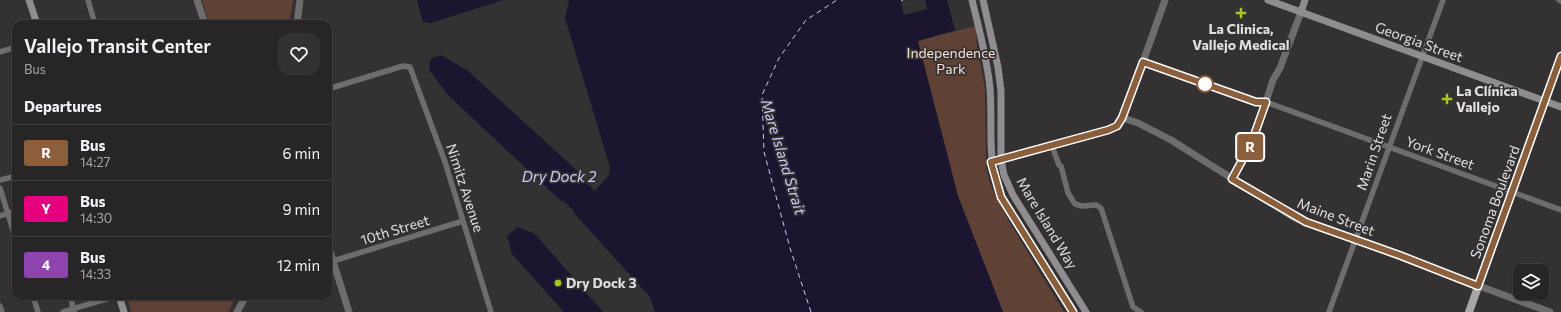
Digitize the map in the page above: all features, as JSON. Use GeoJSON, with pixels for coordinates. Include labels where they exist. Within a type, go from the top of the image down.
{"type":"FeatureCollection","features":[{"type":"Feature","properties":{"kind":"main road"},"geometry":{"type":"LineString","coordinates":[[29,0],[36,20]]}},
{"type":"Feature","properties":{"kind":"main road","name":"Mare Island Way"},"geometry":{"type":"LineString","coordinates":[[972,0],[989,76],[991,162],[1001,197],[1073,312]]}},
{"type":"Feature","properties":{"kind":"main road","name":"Mare Island Way"},"geometry":{"type":"LineString","coordinates":[[983,0],[998,66],[1001,91],[1001,160],[1004,175],[1013,196],[1086,312]]}},
{"type":"Feature","properties":{"kind":"main road","name":"Georgia Street"},"geometry":{"type":"LineString","coordinates":[[1268,0],[1561,107]]}},
{"type":"Feature","properties":{"kind":"main road"},"geometry":{"type":"LineString","coordinates":[[1301,12],[1305,0]]}},
{"type":"Feature","properties":{"kind":"main road","name":"Sonoma Boulevard"},"geometry":{"type":"LineString","coordinates":[[1469,312],[1561,56]]}},
{"type":"Feature","properties":{"kind":"main road"},"geometry":{"type":"LineString","coordinates":[[991,162],[1001,160]]}},
{"type":"Feature","properties":{"kind":"main road"},"geometry":{"type":"LineString","coordinates":[[120,300],[124,312]]}},
{"type":"Feature","properties":{"kind":"street"},"geometry":{"type":"LineString","coordinates":[[88,0],[94,20]]}},
{"type":"Feature","properties":{"kind":"street"},"geometry":{"type":"LineString","coordinates":[[197,0],[202,20]]}},
{"type":"Feature","properties":{"kind":"street"},"geometry":{"type":"LineString","coordinates":[[298,20],[300,0]]}},
{"type":"Feature","properties":{"kind":"street"},"geometry":{"type":"LineString","coordinates":[[1001,160],[1108,130],[1117,126],[1122,118],[1165,0]]}},
{"type":"Feature","properties":{"kind":"street","name":"Marin Street"},"geometry":{"type":"LineString","coordinates":[[1329,312],[1442,0]]}},
{"type":"Feature","properties":{"kind":"street"},"geometry":{"type":"LineString","coordinates":[[1232,179],[1251,144],[1301,12]]}},
{"type":"Feature","properties":{"kind":"street"},"geometry":{"type":"LineString","coordinates":[[0,52],[12,48]]}},
{"type":"Feature","properties":{"kind":"street","name":"Nimitz Avenue"},"geometry":{"type":"LineString","coordinates":[[332,88],[403,66],[410,67],[445,162],[491,312]]}},
{"type":"Feature","properties":{"kind":"street","name":"York Street"},"geometry":{"type":"LineString","coordinates":[[1266,102],[1561,210]]}},
{"type":"Feature","properties":{"kind":"street","name":"Maine Street"},"geometry":{"type":"LineString","coordinates":[[1122,118],[1138,123],[1166,137],[1295,218],[1337,234],[1356,239],[1550,312]]}},
{"type":"Feature","properties":{"kind":"street"},"geometry":{"type":"LineString","coordinates":[[1052,146],[1059,165],[1061,166],[1068,193],[1074,204],[1082,206],[1096,205],[1101,208],[1133,307],[1141,312]]}},
{"type":"Feature","properties":{"kind":"street"},"geometry":{"type":"LineString","coordinates":[[0,180],[12,177]]}},
{"type":"Feature","properties":{"kind":"street"},"geometry":{"type":"LineString","coordinates":[[0,188],[12,227]]}},
{"type":"Feature","properties":{"kind":"street"},"geometry":{"type":"LineString","coordinates":[[0,216],[12,212]]}},
{"type":"Feature","properties":{"kind":"street","name":"10th Street"},"geometry":{"type":"LineString","coordinates":[[333,261],[463,222]]}},
{"type":"Feature","properties":{"kind":"street"},"geometry":{"type":"LineString","coordinates":[[332,258],[349,312]]}},
{"type":"Feature","properties":{"kind":"street"},"geometry":{"type":"LineString","coordinates":[[34,300],[38,312]]}},
{"type":"Feature","properties":{"kind":"street"},"geometry":{"type":"LineString","coordinates":[[71,300],[74,310]]}},
{"type":"Feature","properties":{"kind":"street"},"geometry":{"type":"LineString","coordinates":[[63,312],[104,300]]}},
{"type":"Feature","properties":{"kind":"street"},"geometry":{"type":"LineString","coordinates":[[237,312],[244,300]]}},
{"type":"Feature","properties":{"kind":"street"},"geometry":{"type":"LineString","coordinates":[[0,306],[2,312]]}},
{"type":"Feature","properties":{"kind":"green space"},"geometry":{"type":"Polygon","coordinates":[[[202,0],[293,0],[290,20],[208,20],[202,0]]]}},
{"type":"Feature","properties":{"kind":"green space","name":"Independence Park"},"geometry":{"type":"Polygon","coordinates":[[[976,26],[977,47],[985,88],[986,168],[991,186],[1007,218],[1064,312],[1003,312],[958,196],[917,41],[976,26]]]}},
{"type":"Feature","properties":{"kind":"green space"},"geometry":{"type":"Polygon","coordinates":[[[128,300],[234,300],[228,312],[131,312],[128,300]]]}},
{"type":"Feature","properties":{"kind":"water"},"geometry":{"type":"Polygon","coordinates":[[[417,0],[503,0],[431,23],[423,22],[417,0]]]}},
{"type":"Feature","properties":{"kind":"water"},"geometry":{"type":"Polygon","coordinates":[[[569,0],[947,0],[955,30],[918,41],[958,196],[1003,312],[655,312],[650,297],[574,213],[575,212],[563,200],[562,202],[448,95],[430,71],[429,63],[432,58],[441,55],[468,71],[584,177],[582,179],[595,191],[609,175],[610,167],[565,18],[569,0]]]}},
{"type":"Feature","properties":{"kind":"water","name":"Dry Dock 3"},"geometry":{"type":"Polygon","coordinates":[[[518,227],[535,234],[603,312],[564,312],[512,254],[507,236],[518,227]]]}},
{"type":"Feature","properties":{"kind":"pier"},"geometry":{"type":"Polygon","coordinates":[[[906,0],[925,0],[927,9],[904,15],[901,2],[906,0]]]}},
{"type":"Feature","properties":{"kind":"ferry route"},"geometry":{"type":"LineString","coordinates":[[811,312],[790,248],[764,152],[762,95],[779,58],[806,20],[837,0]]}},
{"type":"Feature","properties":{"kind":"bus line","name":"R"},"geometry":{"type":"LineString","coordinates":[[1073,312],[1001,197],[996,184],[991,162],[1108,130],[1117,126],[1122,118],[1143,62],[1256,102],[1266,102],[1255,136],[1232,179],[1295,218],[1414,260],[1478,286],[1561,56]]}},
{"type":"Feature","properties":{"kind":"place","name":"La Clinica, Vallejo Medical"},"geometry":{"type":"Point","coordinates":[1241,13]}},
{"type":"Feature","properties":{"kind":"place","name":"La Clínica Vallejo"},"geometry":{"type":"Point","coordinates":[1447,99]}},
{"type":"Feature","properties":{"kind":"place","name":"Dry Dock 3"},"geometry":{"type":"Point","coordinates":[558,283]}},
{"type":"Feature","properties":{"kind":"water label","name":"Mare Island Strait"},"geometry":{"type":"Point","coordinates":[783,157]}},
{"type":"Feature","properties":{"kind":"water label","name":"Dry Dock 2"},"geometry":{"type":"Point","coordinates":[559,177]}}]}
